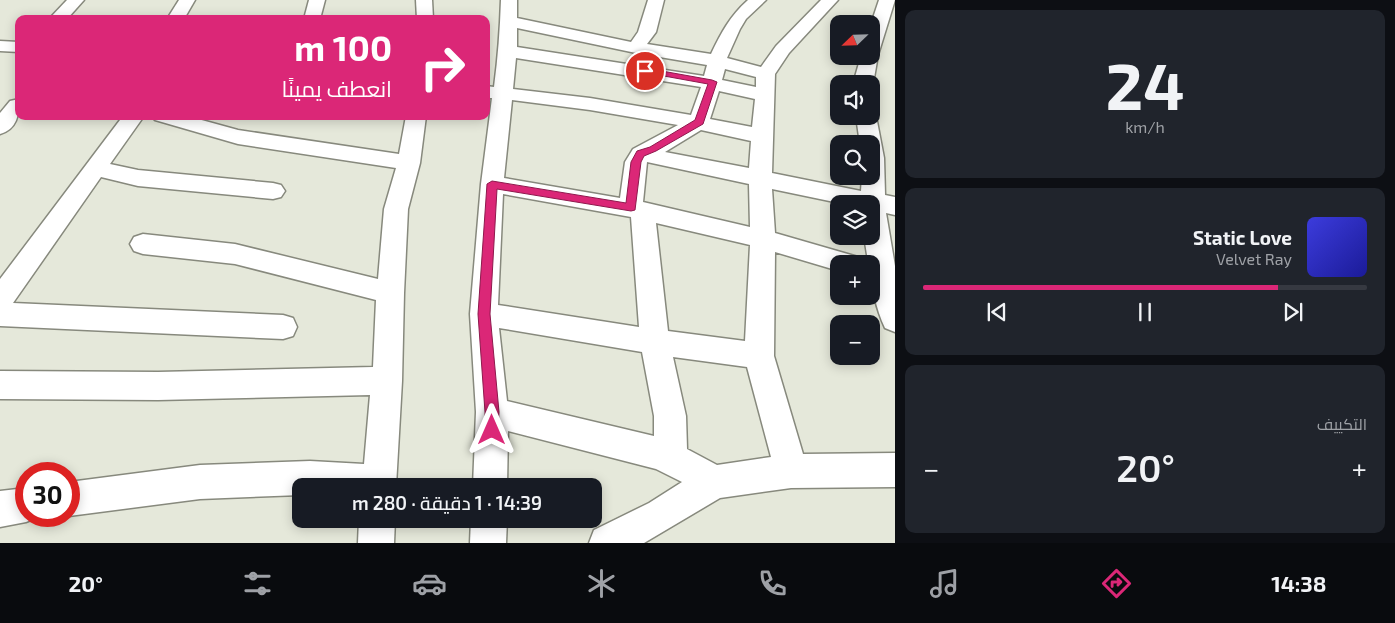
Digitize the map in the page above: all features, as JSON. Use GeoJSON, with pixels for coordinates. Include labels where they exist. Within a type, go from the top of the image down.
{"type":"FeatureCollection","features":[{"type":"Feature","properties":{"kind":"street"},"geometry":{"type":"LineString","coordinates":[[61,15],[76,0]]}},
{"type":"Feature","properties":{"kind":"street"},"geometry":{"type":"LineString","coordinates":[[178,15],[187,0]]}},
{"type":"Feature","properties":{"kind":"street"},"geometry":{"type":"LineString","coordinates":[[313,15],[317,0]]}},
{"type":"Feature","properties":{"kind":"street"},"geometry":{"type":"LineString","coordinates":[[424,0],[425,15]]}},
{"type":"Feature","properties":{"kind":"street"},"geometry":{"type":"LineString","coordinates":[[636,48],[646,32],[656,0]]}},
{"type":"Feature","properties":{"kind":"street"},"geometry":{"type":"LineString","coordinates":[[671,458],[670,416],[655,342],[637,209],[636,162],[641,154],[699,122],[717,61],[731,29],[740,16],[758,0]]}},
{"type":"Feature","properties":{"kind":"street"},"geometry":{"type":"LineString","coordinates":[[791,471],[759,356],[763,239],[760,178],[765,84],[782,50],[830,0]]}},
{"type":"Feature","properties":{"kind":"street"},"geometry":{"type":"LineString","coordinates":[[880,23],[887,0]]}},
{"type":"Feature","properties":{"kind":"street"},"geometry":{"type":"LineString","coordinates":[[490,478],[492,412],[484,314],[492,184],[495,93],[508,51],[508,10],[636,48],[717,61],[765,84]]}},
{"type":"Feature","properties":{"kind":"street"},"geometry":{"type":"LineString","coordinates":[[0,46],[15,47]]}},
{"type":"Feature","properties":{"kind":"street"},"geometry":{"type":"LineString","coordinates":[[508,51],[712,82],[765,84]]}},
{"type":"Feature","properties":{"kind":"street"},"geometry":{"type":"LineString","coordinates":[[495,93],[574,101],[699,122],[761,136]]}},
{"type":"Feature","properties":{"kind":"street"},"geometry":{"type":"LineString","coordinates":[[0,127],[12,105]]}},
{"type":"Feature","properties":{"kind":"street"},"geometry":{"type":"LineString","coordinates":[[0,300],[131,120]]}},
{"type":"Feature","properties":{"kind":"street"},"geometry":{"type":"LineString","coordinates":[[177,120],[245,138],[409,163]]}},
{"type":"Feature","properties":{"kind":"street"},"geometry":{"type":"LineString","coordinates":[[379,478],[387,381],[390,292],[396,208],[409,163],[415,120]]}},
{"type":"Feature","properties":{"kind":"street"},"geometry":{"type":"LineString","coordinates":[[641,154],[884,204]]}},
{"type":"Feature","properties":{"kind":"street"},"geometry":{"type":"LineString","coordinates":[[880,168],[884,204],[883,273],[895,320]]}},
{"type":"Feature","properties":{"kind":"street"},"geometry":{"type":"LineString","coordinates":[[97,169],[138,178],[273,191]]}},
{"type":"Feature","properties":{"kind":"street"},"geometry":{"type":"LineString","coordinates":[[492,184],[637,209],[763,239],[830,258]]}},
{"type":"Feature","properties":{"kind":"street"},"geometry":{"type":"LineString","coordinates":[[143,244],[235,254],[390,292]]}},
{"type":"Feature","properties":{"kind":"street"},"geometry":{"type":"LineString","coordinates":[[0,314],[283,327]]}},
{"type":"Feature","properties":{"kind":"street"},"geometry":{"type":"LineString","coordinates":[[484,314],[655,342],[759,356]]}},
{"type":"Feature","properties":{"kind":"street"},"geometry":{"type":"LineString","coordinates":[[0,385],[158,386],[387,381]]}},
{"type":"Feature","properties":{"kind":"street"},"geometry":{"type":"LineString","coordinates":[[492,412],[671,458],[715,482]]}},
{"type":"Feature","properties":{"kind":"street"},"geometry":{"type":"LineString","coordinates":[[607,543],[661,515],[715,482],[791,471],[895,470]]}},
{"type":"Feature","properties":{"kind":"street"},"geometry":{"type":"LineString","coordinates":[[80,498],[200,482],[292,479]]}},
{"type":"Feature","properties":{"kind":"street"},"geometry":{"type":"LineString","coordinates":[[0,509],[15,507]]}},
{"type":"Feature","properties":{"kind":"street"},"geometry":{"type":"LineString","coordinates":[[376,543],[377,528]]}},
{"type":"Feature","properties":{"kind":"street"},"geometry":{"type":"LineString","coordinates":[[488,543],[489,528]]}},
{"type":"Feature","properties":{"kind":"route"},"geometry":{"type":"LineString","coordinates":[[492,430],[484,314],[492,184],[631,208],[636,162],[641,154],[699,122],[712,82],[645,71]]}}]}
